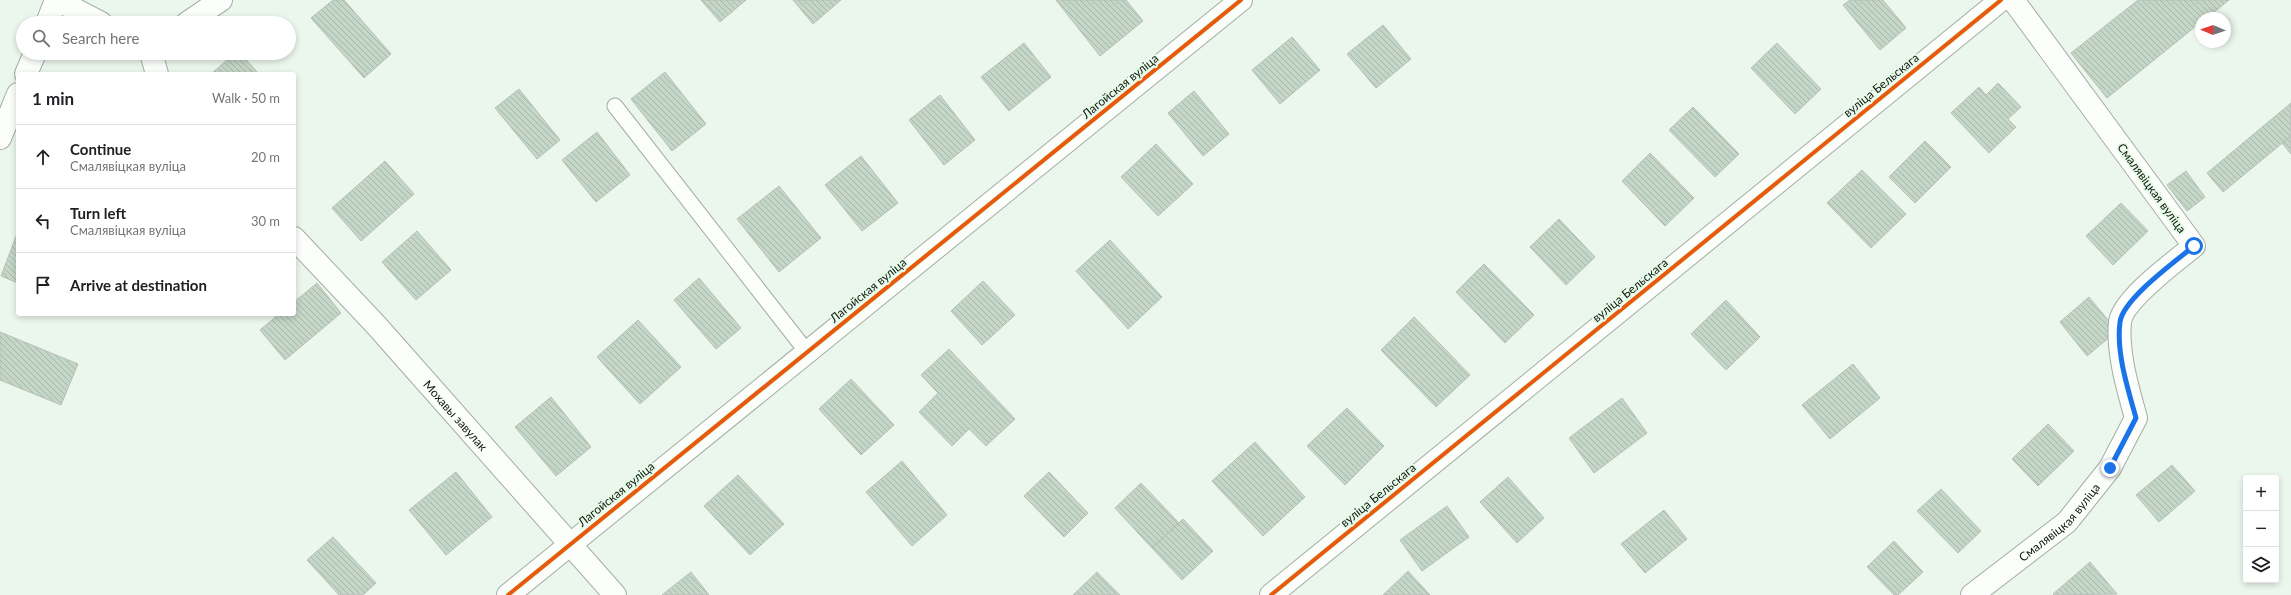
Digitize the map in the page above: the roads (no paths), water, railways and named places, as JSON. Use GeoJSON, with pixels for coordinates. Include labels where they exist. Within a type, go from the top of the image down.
{"type":"FeatureCollection","features":[{"type":"Feature","properties":{"kind":"street"},"geometry":{"type":"LineString","coordinates":[[50,16],[57,0],[88,16]]}},
{"type":"Feature","properties":{"kind":"street"},"geometry":{"type":"LineString","coordinates":[[197,16],[221,0]]}},
{"type":"Feature","properties":{"kind":"street","name":"Лагойская вуліца"},"geometry":{"type":"LineString","coordinates":[[508,595],[1241,0]]}},
{"type":"Feature","properties":{"kind":"street","name":"вуліца Бельскага"},"geometry":{"type":"LineString","coordinates":[[1271,595],[2001,0]]}},
{"type":"Feature","properties":{"kind":"street","name":"Смалявіцкая вуліца"},"geometry":{"type":"LineString","coordinates":[[1972,595],[2066,522],[2110,468],[2136,418],[2122,366],[2120,321],[2138,292],[2194,246],[2013,0]]}},
{"type":"Feature","properties":{"kind":"street"},"geometry":{"type":"LineString","coordinates":[[27,72],[32,60]]}},
{"type":"Feature","properties":{"kind":"street"},"geometry":{"type":"LineString","coordinates":[[153,60],[156,72]]}},
{"type":"Feature","properties":{"kind":"street"},"geometry":{"type":"LineString","coordinates":[[0,138],[16,99]]}},
{"type":"Feature","properties":{"kind":"street","name":"Мохавы завулак"},"geometry":{"type":"LineString","coordinates":[[296,240],[376,325],[615,595]]}},
{"type":"Feature","properties":{"kind":"lane"},"geometry":{"type":"LineString","coordinates":[[615,106],[807,352]]}}]}
